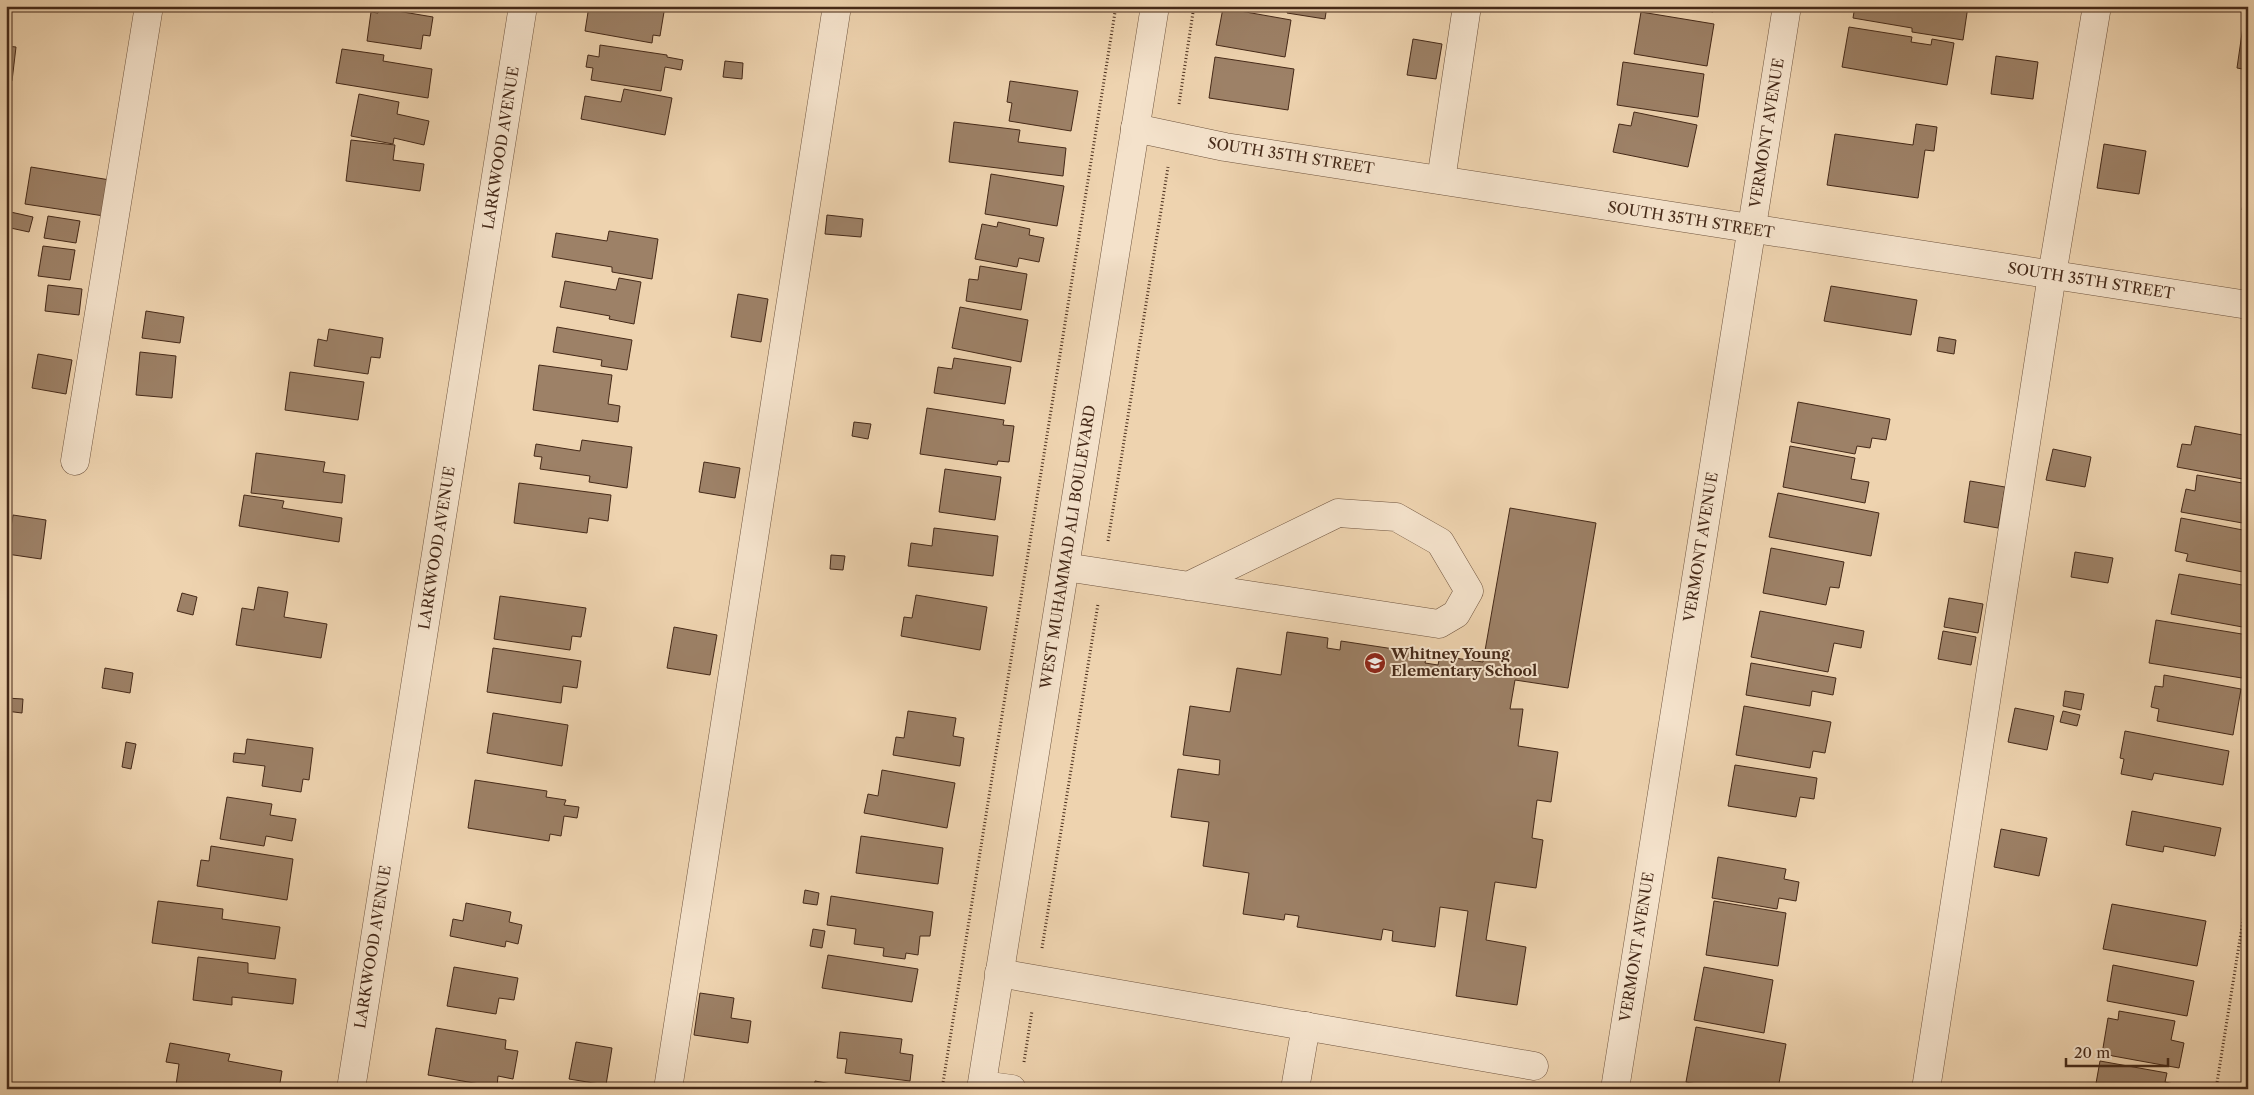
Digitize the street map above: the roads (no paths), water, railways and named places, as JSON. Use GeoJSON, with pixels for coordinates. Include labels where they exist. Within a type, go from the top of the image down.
{"type":"FeatureCollection","features":[{"type":"Feature","properties":{"kind":"street"},"geometry":{"type":"LineString","coordinates":[[75,461],[149,6]]}},
{"type":"Feature","properties":{"kind":"street","name":"LARKWOOD AVENUE"},"geometry":{"type":"LineString","coordinates":[[351,1089],[523,6]]}},
{"type":"Feature","properties":{"kind":"street"},"geometry":{"type":"LineString","coordinates":[[668,1089],[837,6]]}},
{"type":"Feature","properties":{"kind":"street","name":"WEST MUHAMMAD ALI BOULEVARD"},"geometry":{"type":"LineString","coordinates":[[982,1087],[1154,6]]}},
{"type":"Feature","properties":{"kind":"street"},"geometry":{"type":"LineString","coordinates":[[1441,180],[1467,6]]}},
{"type":"Feature","properties":{"kind":"street","name":"VERMONT AVENUE"},"geometry":{"type":"LineString","coordinates":[[1614,1089],[1787,6]]}},
{"type":"Feature","properties":{"kind":"street"},"geometry":{"type":"LineString","coordinates":[[1926,1089],[2052,275],[2098,6]]}},
{"type":"Feature","properties":{"kind":"street","name":"SOUTH 35TH STREET"},"geometry":{"type":"LineString","coordinates":[[1135,128],[1226,147],[2248,305]]}},
{"type":"Feature","properties":{"kind":"street"},"geometry":{"type":"LineString","coordinates":[[1065,567],[1188,586],[1439,624],[1456,614],[1469,591],[1440,542],[1396,517],[1338,514],[1188,586]]}},
{"type":"Feature","properties":{"kind":"street"},"geometry":{"type":"LineString","coordinates":[[999,973],[1534,1066]]}},
{"type":"Feature","properties":{"kind":"street"},"geometry":{"type":"LineString","coordinates":[[1295,1089],[1306,1026]]}},
{"type":"Feature","properties":{"kind":"street"},"geometry":{"type":"LineString","coordinates":[[982,1087],[1012,1089]]}},
{"type":"Feature","properties":{"kind":"place","name":"Whitney Young Elementary School"},"geometry":{"type":"Point","coordinates":[1375,663]}}]}
